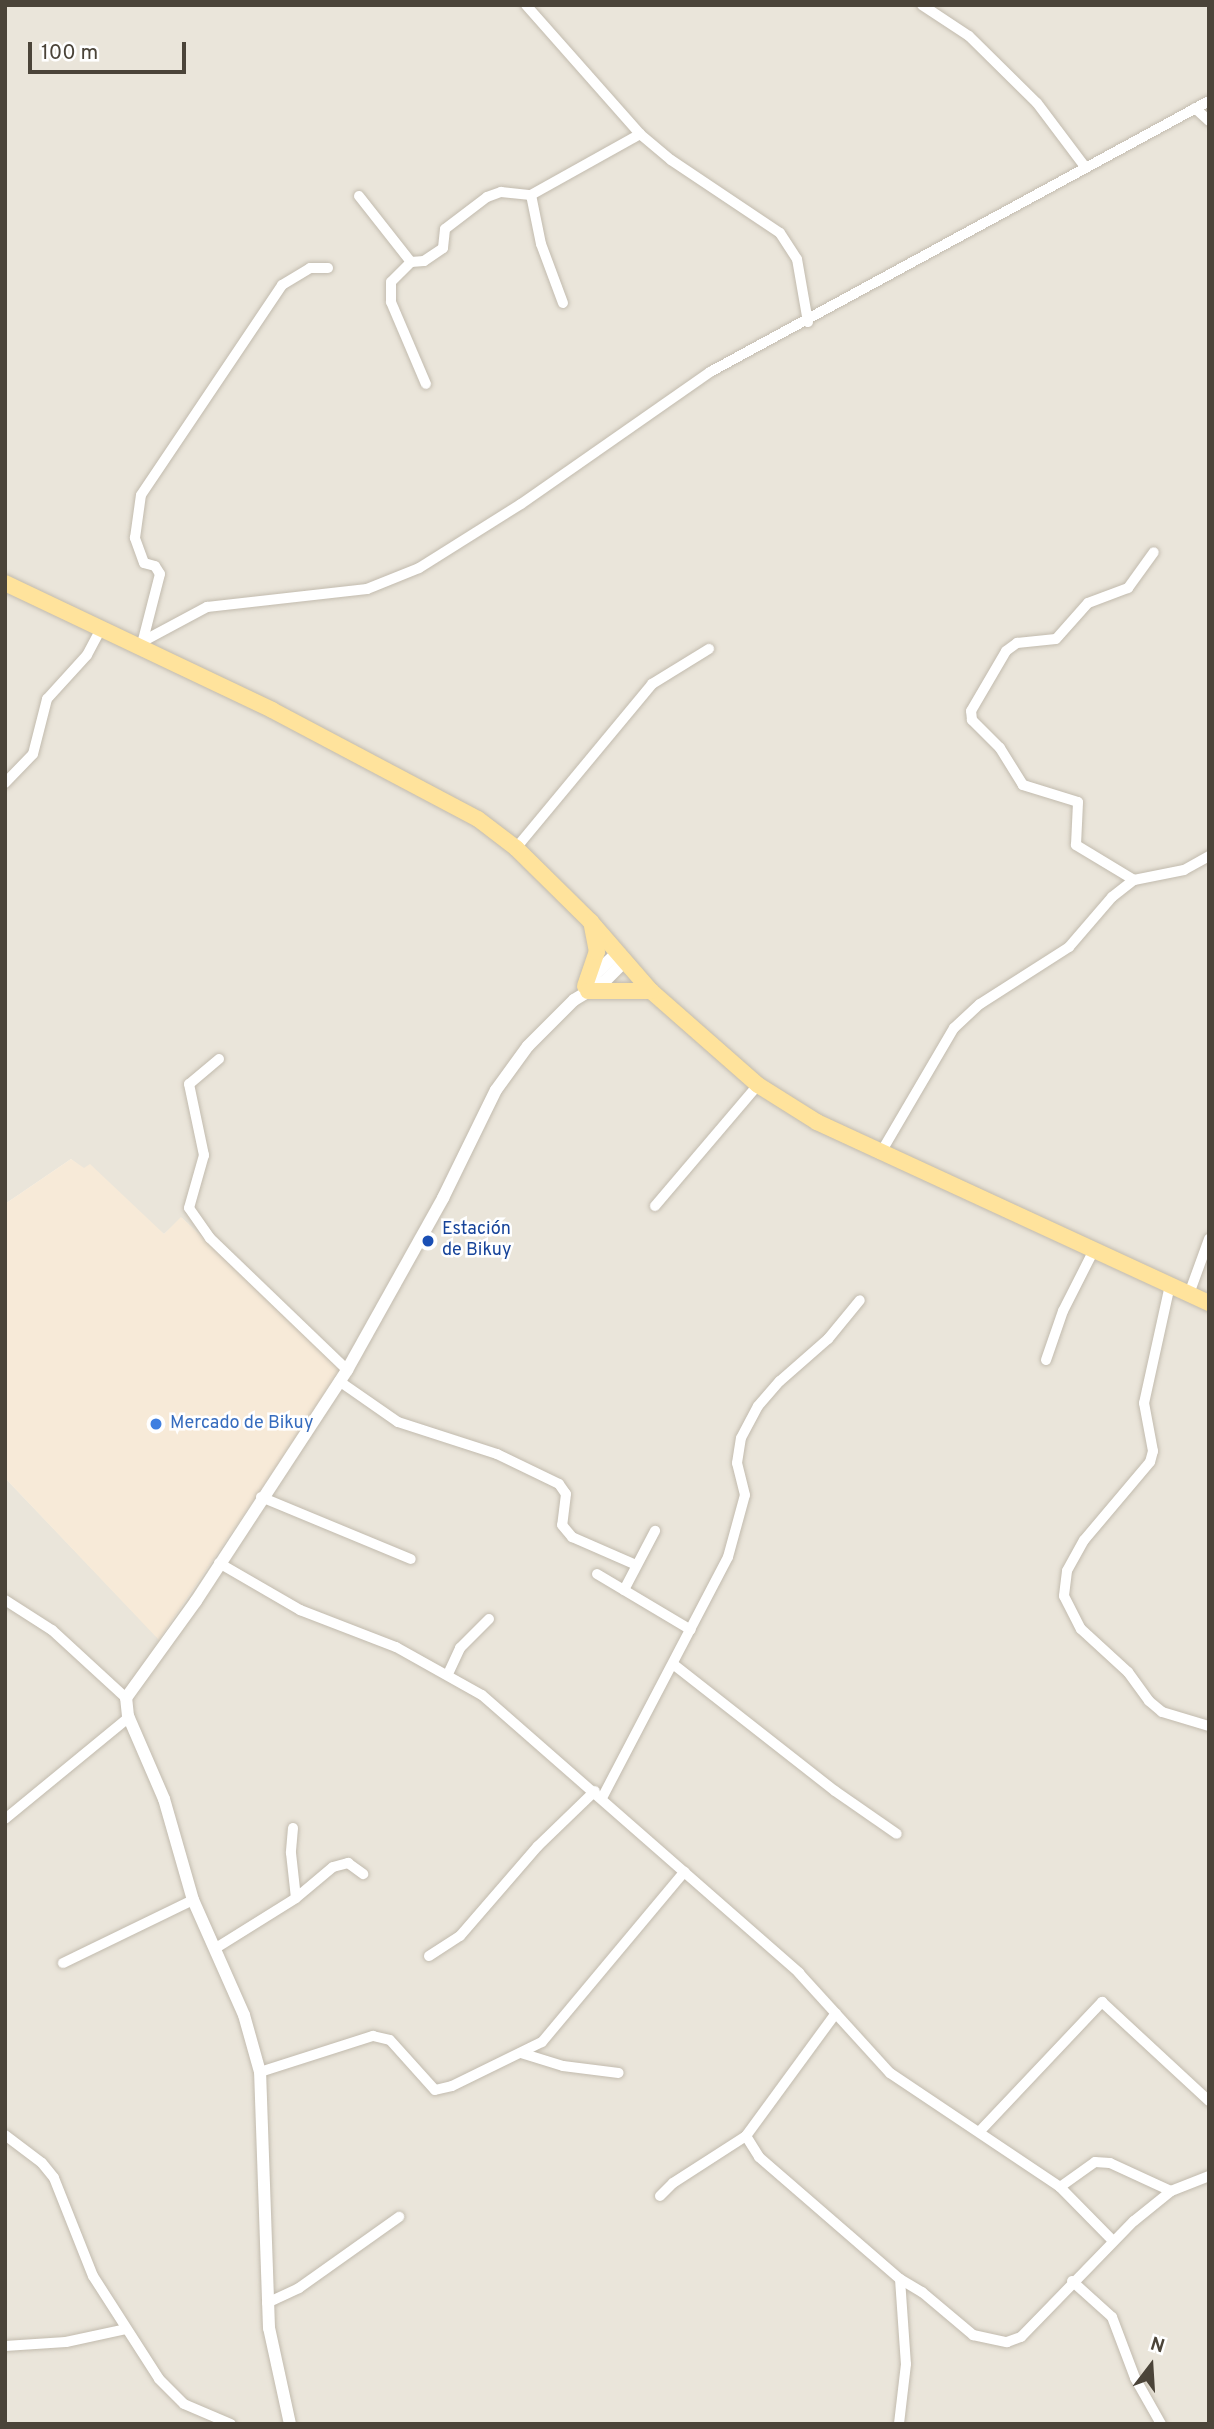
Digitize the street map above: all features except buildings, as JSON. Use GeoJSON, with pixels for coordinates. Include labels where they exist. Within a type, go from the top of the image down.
{"type":"FeatureCollection","features":[{"type":"Feature","properties":{"kind":"main road"},"geometry":{"type":"LineString","coordinates":[[5,583],[101,629],[140,643],[478,819],[516,848],[591,922],[651,991],[758,1085],[879,1154],[1209,1303]]}},
{"type":"Feature","properties":{"kind":"main road"},"geometry":{"type":"LineString","coordinates":[[591,922],[597,952],[585,990],[651,991]]}},
{"type":"Feature","properties":{"kind":"street"},"geometry":{"type":"LineString","coordinates":[[526,5],[640,134],[671,160],[780,233],[797,259],[808,322]]}},
{"type":"Feature","properties":{"kind":"street"},"geometry":{"type":"LineString","coordinates":[[922,5],[969,36],[1037,103],[1086,168]]}},
{"type":"Feature","properties":{"kind":"street"},"geometry":{"type":"LineString","coordinates":[[140,643],[207,607],[367,589],[419,568],[521,505],[710,372],[808,322],[1209,102]]}},
{"type":"Feature","properties":{"kind":"street"},"geometry":{"type":"LineString","coordinates":[[1195,108],[1209,121]]}},
{"type":"Feature","properties":{"kind":"street"},"geometry":{"type":"LineString","coordinates":[[426,384],[391,302],[391,282],[411,262],[424,261],[443,248],[445,229],[487,197],[500,192],[531,195],[640,134]]}},
{"type":"Feature","properties":{"kind":"street"},"geometry":{"type":"LineString","coordinates":[[531,195],[541,244],[563,303]]}},
{"type":"Feature","properties":{"kind":"street"},"geometry":{"type":"LineString","coordinates":[[359,196],[411,262]]}},
{"type":"Feature","properties":{"kind":"street"},"geometry":{"type":"LineString","coordinates":[[140,643],[160,574],[155,566],[144,563],[135,538],[141,495],[282,285],[310,268],[328,268]]}},
{"type":"Feature","properties":{"kind":"street"},"geometry":{"type":"LineString","coordinates":[[1134,880],[1076,845],[1078,802],[1023,785],[1000,748],[972,720],[971,711],[984,682],[1006,651],[1017,643],[1056,639],[1088,603],[1128,588],[1154,552]]}},
{"type":"Feature","properties":{"kind":"street"},"geometry":{"type":"LineString","coordinates":[[5,783],[33,754],[47,699],[87,655],[101,629]]}},
{"type":"Feature","properties":{"kind":"street"},"geometry":{"type":"LineString","coordinates":[[516,848],[652,684],[709,649]]}},
{"type":"Feature","properties":{"kind":"street"},"geometry":{"type":"LineString","coordinates":[[879,1154],[954,1028],[979,1004],[1069,947],[1112,897],[1134,880],[1184,870],[1209,856]]}},
{"type":"Feature","properties":{"kind":"street"},"geometry":{"type":"LineString","coordinates":[[126,1698],[347,1370],[421,1238],[496,1090],[528,1046],[622,956]]}},
{"type":"Feature","properties":{"kind":"street"},"geometry":{"type":"LineString","coordinates":[[219,1059],[189,1084],[204,1155],[189,1208],[209,1238],[347,1370]]}},
{"type":"Feature","properties":{"kind":"street"},"geometry":{"type":"LineString","coordinates":[[655,1206],[758,1085]]}},
{"type":"Feature","properties":{"kind":"street"},"geometry":{"type":"LineString","coordinates":[[1189,1294],[1209,1239]]}},
{"type":"Feature","properties":{"kind":"street"},"geometry":{"type":"LineString","coordinates":[[1046,1360],[1063,1311],[1094,1250]]}},
{"type":"Feature","properties":{"kind":"street"},"geometry":{"type":"LineString","coordinates":[[1170,1285],[1144,1403],[1153,1451],[1150,1462],[1084,1540],[1067,1570],[1064,1596],[1081,1629],[1128,1672],[1149,1701],[1162,1712],[1209,1726]]}},
{"type":"Feature","properties":{"kind":"street"},"geometry":{"type":"LineString","coordinates":[[429,1956],[460,1936],[538,1846],[598,1794],[673,1664],[728,1558],[745,1495],[737,1462],[741,1438],[758,1406],[780,1381],[828,1339],[860,1300]]}},
{"type":"Feature","properties":{"kind":"street"},"geometry":{"type":"LineString","coordinates":[[340,1381],[398,1422],[497,1454],[559,1484],[566,1494],[562,1525],[572,1537],[636,1565]]}},
{"type":"Feature","properties":{"kind":"street"},"geometry":{"type":"LineString","coordinates":[[261,1497],[411,1559]]}},
{"type":"Feature","properties":{"kind":"street"},"geometry":{"type":"LineString","coordinates":[[624,1590],[655,1531]]}},
{"type":"Feature","properties":{"kind":"street"},"geometry":{"type":"LineString","coordinates":[[219,1563],[300,1610],[449,1674],[482,1695],[799,1973],[890,2073],[1060,2187],[1112,2240]]}},
{"type":"Feature","properties":{"kind":"street"},"geometry":{"type":"LineString","coordinates":[[597,1574],[691,1630]]}},
{"type":"Feature","properties":{"kind":"street"},"geometry":{"type":"LineString","coordinates":[[5,1600],[52,1630],[126,1698],[129,1717],[164,1799],[193,1900],[244,2015],[260,2072],[267,2303],[278,2384],[290,2424]]}},
{"type":"Feature","properties":{"kind":"street"},"geometry":{"type":"LineString","coordinates":[[449,1674],[460,1648],[489,1619]]}},
{"type":"Feature","properties":{"kind":"street"},"geometry":{"type":"LineString","coordinates":[[673,1664],[835,1791],[897,1834]]}},
{"type":"Feature","properties":{"kind":"street"},"geometry":{"type":"LineString","coordinates":[[5,1819],[129,1717]]}},
{"type":"Feature","properties":{"kind":"street"},"geometry":{"type":"LineString","coordinates":[[293,1828],[291,1853],[296,1898]]}},
{"type":"Feature","properties":{"kind":"street"},"geometry":{"type":"LineString","coordinates":[[216,1948],[296,1898],[343,1862],[363,1874]]}},
{"type":"Feature","properties":{"kind":"street"},"geometry":{"type":"LineString","coordinates":[[260,2072],[373,2036],[390,2040],[435,2090],[452,2086],[542,2042],[684,1872]]}},
{"type":"Feature","properties":{"kind":"street"},"geometry":{"type":"LineString","coordinates":[[63,1963],[193,1900]]}},
{"type":"Feature","properties":{"kind":"street"},"geometry":{"type":"LineString","coordinates":[[980,2131],[1102,2002],[1209,2101]]}},
{"type":"Feature","properties":{"kind":"street"},"geometry":{"type":"LineString","coordinates":[[660,2196],[746,2136],[836,2013]]}},
{"type":"Feature","properties":{"kind":"street"},"geometry":{"type":"LineString","coordinates":[[542,2042],[545,2061]]}},
{"type":"Feature","properties":{"kind":"street"},"geometry":{"type":"LineString","coordinates":[[521,2053],[545,2061],[619,2073]]}},
{"type":"Feature","properties":{"kind":"street"},"geometry":{"type":"LineString","coordinates":[[5,2135],[43,2163],[54,2178],[93,2276],[126,2329],[175,2398],[231,2424]]}},
{"type":"Feature","properties":{"kind":"street"},"geometry":{"type":"LineString","coordinates":[[746,2136],[759,2157],[900,2279],[922,2292],[973,2335],[997,2343],[1021,2337],[1112,2240],[1171,2191],[1209,2176]]}},
{"type":"Feature","properties":{"kind":"street"},"geometry":{"type":"LineString","coordinates":[[1060,2187],[1095,2162],[1110,2163],[1171,2191]]}},
{"type":"Feature","properties":{"kind":"street"},"geometry":{"type":"LineString","coordinates":[[267,2303],[299,2288],[400,2217]]}},
{"type":"Feature","properties":{"kind":"street"},"geometry":{"type":"LineString","coordinates":[[899,2424],[906,2364],[900,2279]]}},
{"type":"Feature","properties":{"kind":"street"},"geometry":{"type":"LineString","coordinates":[[1072,2281],[1112,2317],[1135,2378],[1161,2424]]}},
{"type":"Feature","properties":{"kind":"street"},"geometry":{"type":"LineString","coordinates":[[5,2346],[66,2342],[126,2329]]}},
{"type":"Feature","properties":{"kind":"shaded area"},"geometry":{"type":"Polygon","coordinates":[[[5,5],[1209,5],[1209,2424],[5,2424],[5,1478],[160,1640],[343,1369],[182,1218],[164,1234],[71,1159],[5,1204],[5,5]]]}},
{"type":"Feature","properties":{"kind":"shaded area","name":"Mercado de Bikuy"},"geometry":{"type":"Polygon","coordinates":[[[71,1159],[84,1168],[90,1164],[164,1234],[181,1217],[343,1369],[159,1640],[5,1478],[5,1204],[71,1159]]]}},
{"type":"Feature","properties":{"kind":"place","name":"Estación de Bikuy"},"geometry":{"type":"Point","coordinates":[428,1241]}},
{"type":"Feature","properties":{"kind":"place","name":"Mercado de Bikuy"},"geometry":{"type":"Point","coordinates":[156,1424]}}]}
